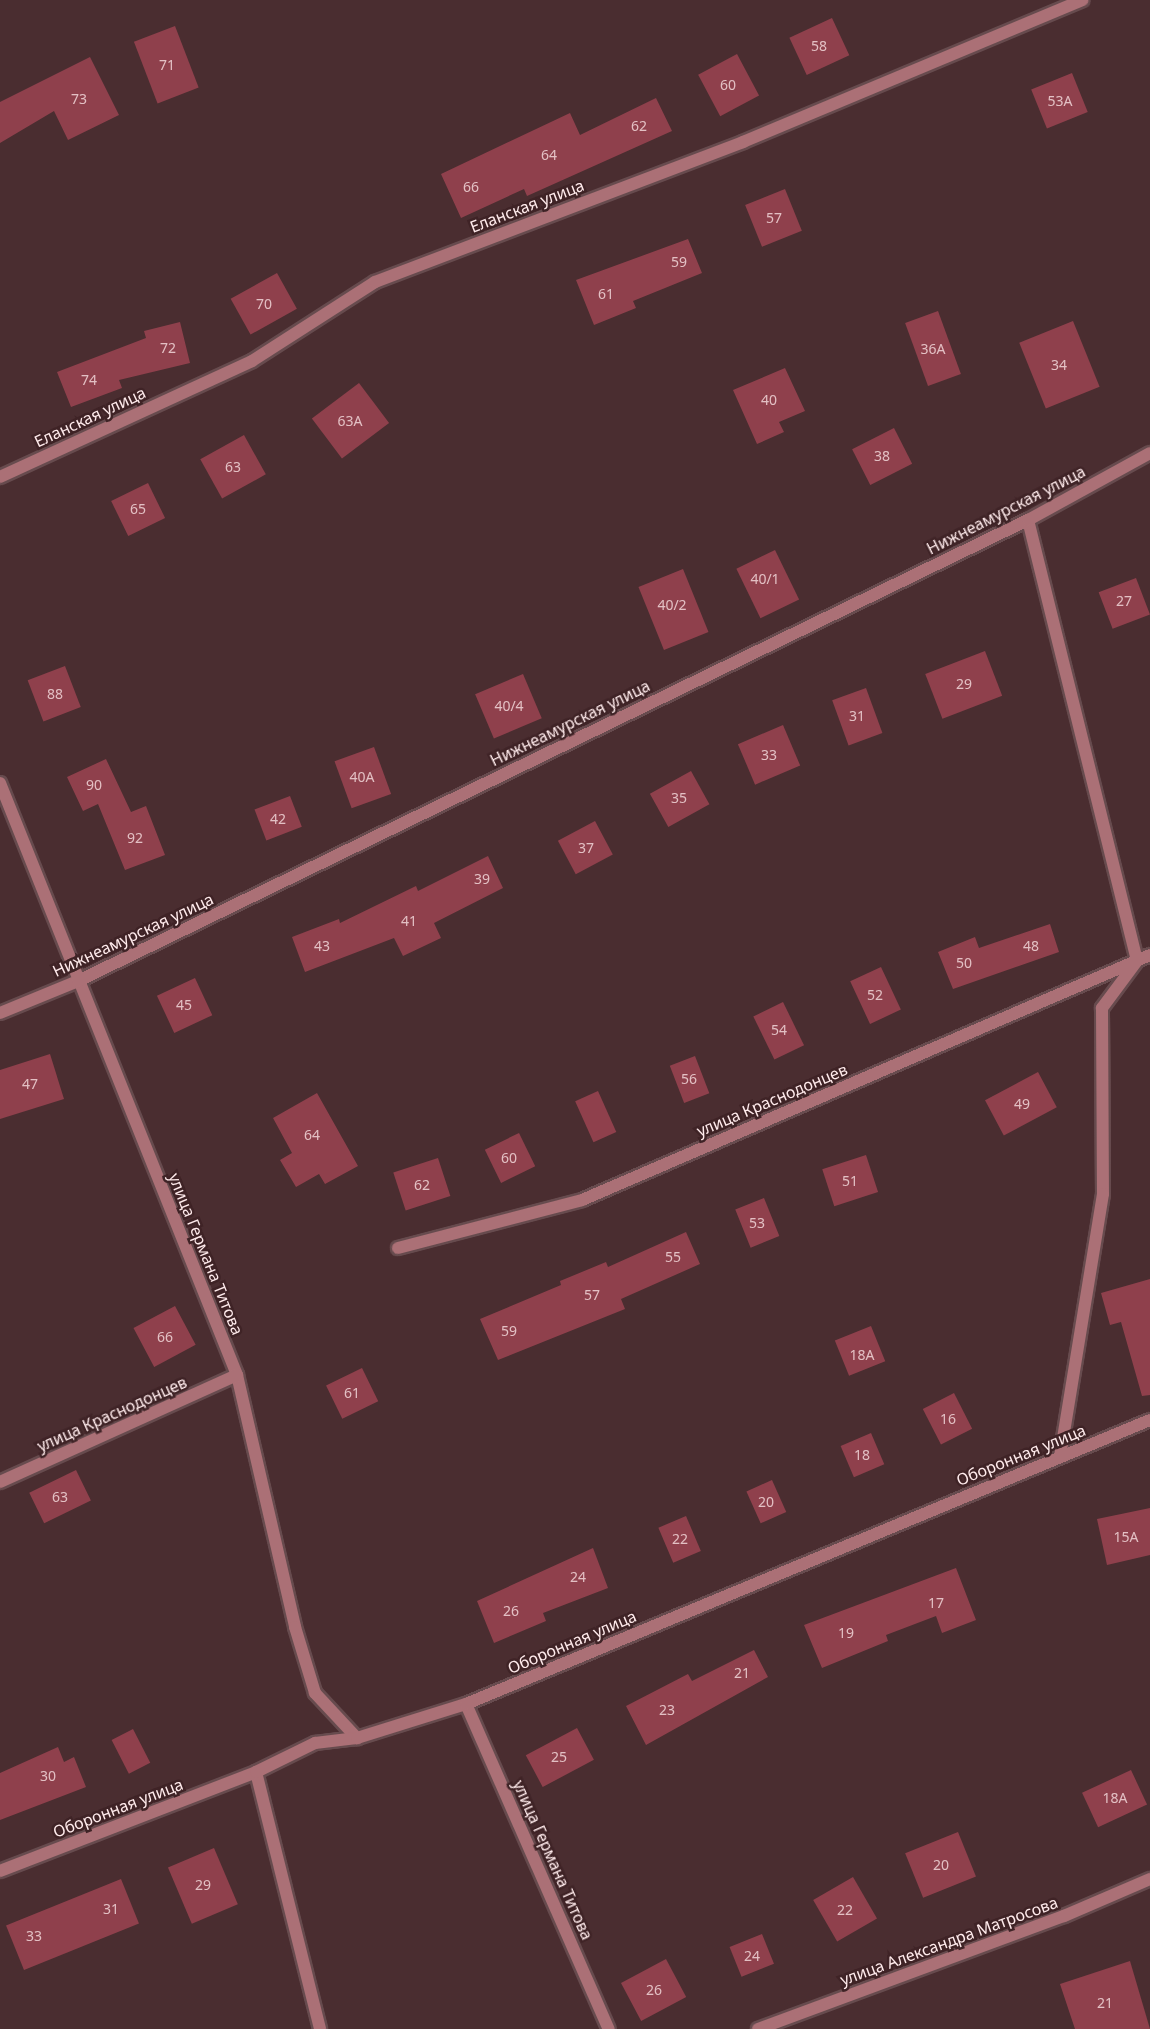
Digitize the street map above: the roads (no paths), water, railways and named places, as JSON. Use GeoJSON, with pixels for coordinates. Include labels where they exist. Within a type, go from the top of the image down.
{"type":"FeatureCollection","features":[{"type":"Feature","properties":{"kind":"street","name":"Еланская улица"},"geometry":{"type":"LineString","coordinates":[[0,477],[252,361],[375,282],[742,142],[1083,0]]}},
{"type":"Feature","properties":{"kind":"street","name":"Нижнеамурская улица"},"geometry":{"type":"LineString","coordinates":[[0,1013],[78,981],[1028,520],[1150,453]]}},
{"type":"Feature","properties":{"kind":"street"},"geometry":{"type":"LineString","coordinates":[[1028,520],[1137,961],[1102,1008],[1103,1194],[1060,1456]]}},
{"type":"Feature","properties":{"kind":"street","name":"улица Германа Титова"},"geometry":{"type":"LineString","coordinates":[[0,783],[237,1375],[295,1627],[315,1693],[357,1738]]}},
{"type":"Feature","properties":{"kind":"street","name":"улица Краснодонцев"},"geometry":{"type":"LineString","coordinates":[[398,1248],[582,1200],[1150,955]]}},
{"type":"Feature","properties":{"kind":"street","name":"улица Краснодонцев"},"geometry":{"type":"LineString","coordinates":[[0,1482],[237,1375]]}},
{"type":"Feature","properties":{"kind":"street","name":"Оборонная улица"},"geometry":{"type":"LineString","coordinates":[[0,1871],[256,1772],[315,1743],[357,1738],[466,1704],[1150,1420]]}},
{"type":"Feature","properties":{"kind":"street","name":"улица Германа Титова"},"geometry":{"type":"LineString","coordinates":[[466,1704],[609,2029]]}},
{"type":"Feature","properties":{"kind":"street"},"geometry":{"type":"LineString","coordinates":[[256,1772],[320,2029]]}},
{"type":"Feature","properties":{"kind":"street","name":"улица Александра Матросова"},"geometry":{"type":"LineString","coordinates":[[758,2029],[1064,1916],[1150,1879]]}}]}
